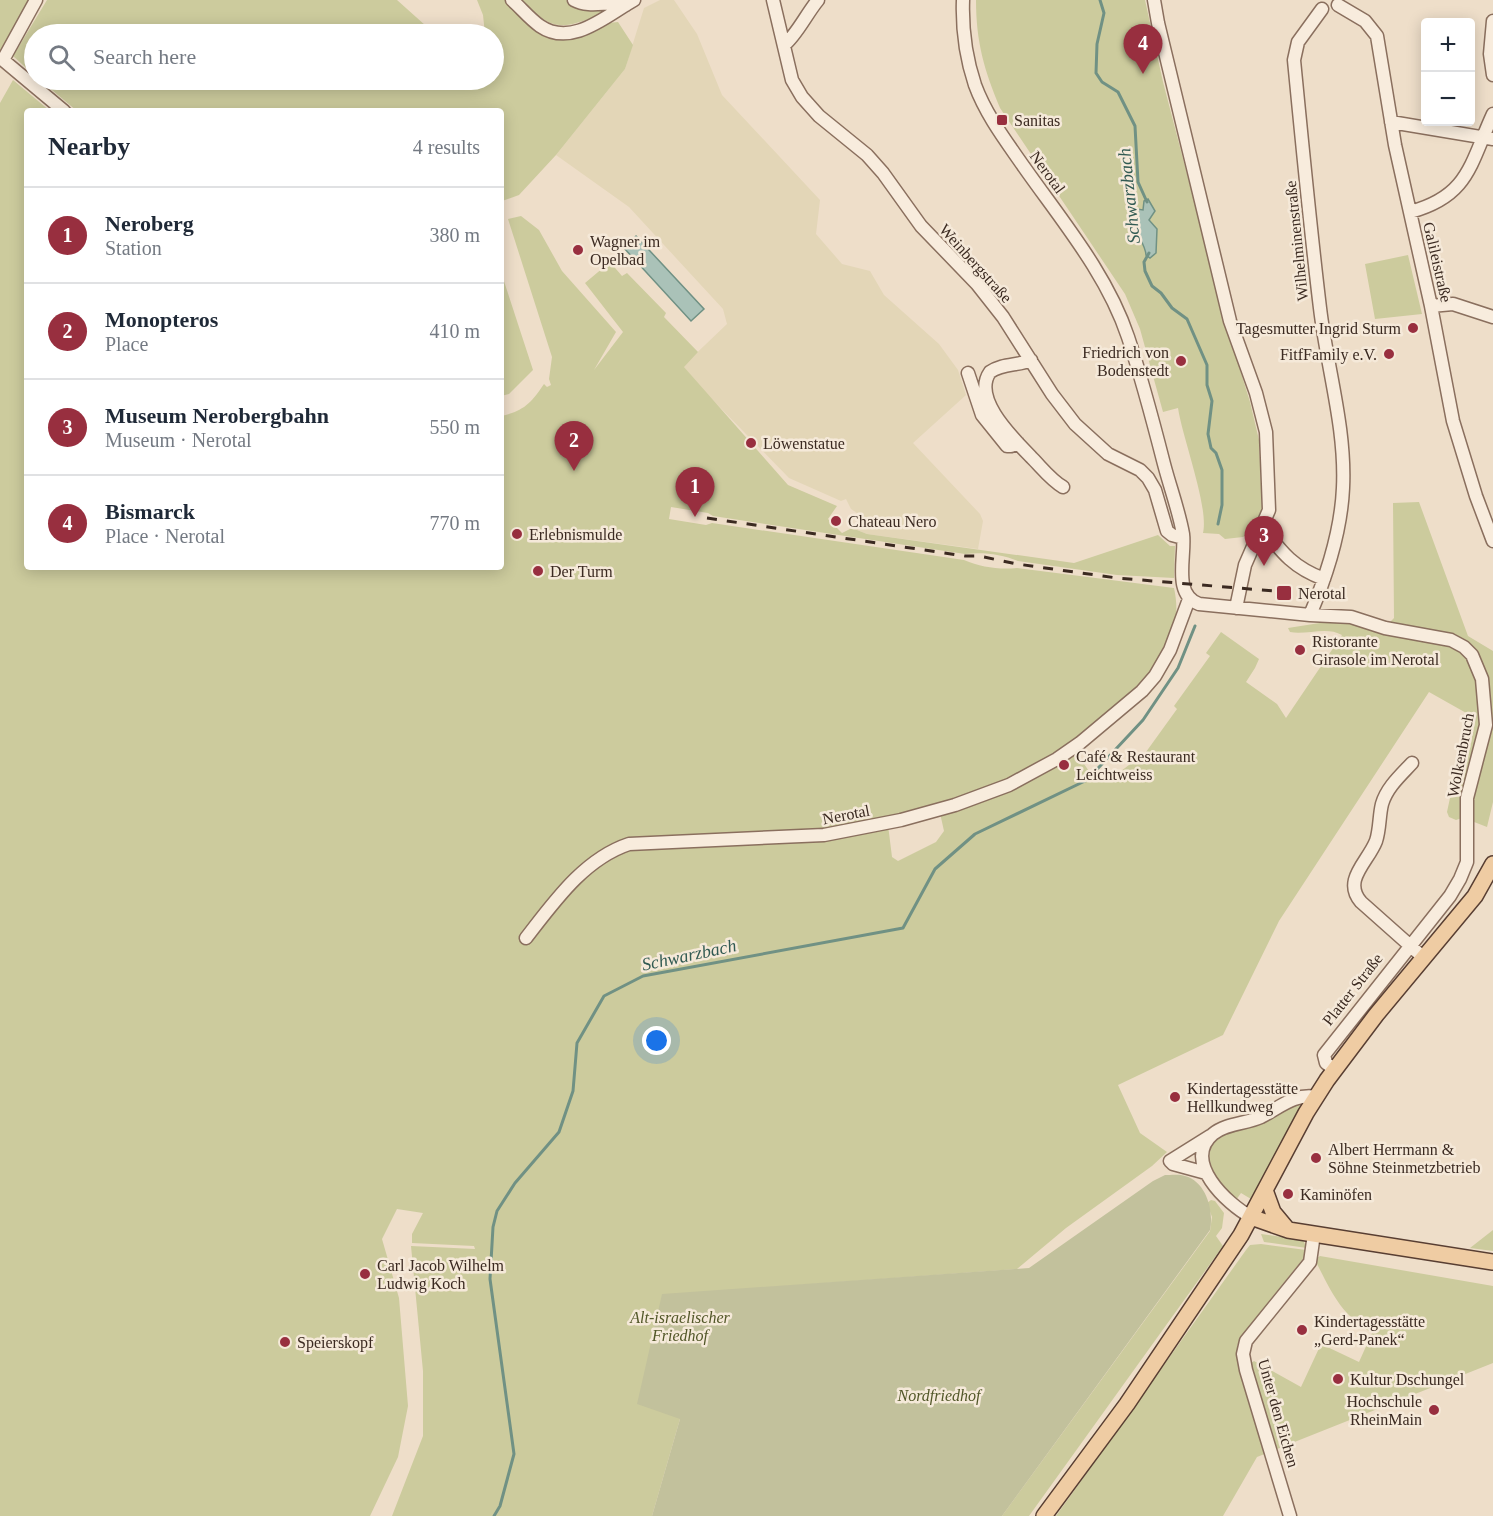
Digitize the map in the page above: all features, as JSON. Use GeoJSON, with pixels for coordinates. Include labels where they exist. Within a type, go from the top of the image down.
{"type":"FeatureCollection","features":[{"type":"Feature","properties":{"kind":"main road"},"geometry":{"type":"LineString","coordinates":[[1044,1516],[1127,1404],[1181,1326],[1251,1217],[1316,1097],[1334,1070],[1475,896],[1493,864]]}},
{"type":"Feature","properties":{"kind":"main road"},"geometry":{"type":"LineString","coordinates":[[1264,1190],[1273,1212],[1288,1230]]}},
{"type":"Feature","properties":{"kind":"main road"},"geometry":{"type":"LineString","coordinates":[[1251,1217],[1288,1230],[1493,1262]]}},
{"type":"Feature","properties":{"kind":"street"},"geometry":{"type":"LineString","coordinates":[[24,78],[3,60],[36,0]]}},
{"type":"Feature","properties":{"kind":"street"},"geometry":{"type":"LineString","coordinates":[[512,0],[540,26],[557,33],[576,32],[600,21],[630,2]]}},
{"type":"Feature","properties":{"kind":"street"},"geometry":{"type":"LineString","coordinates":[[574,0],[587,4],[630,2]]}},
{"type":"Feature","properties":{"kind":"street","name":"Weinbergstraße"},"geometry":{"type":"LineString","coordinates":[[773,0],[792,80],[802,97],[819,116],[867,155],[883,173],[921,226],[991,302],[1058,403],[1075,424],[1108,454],[1140,470],[1148,478],[1155,490],[1166,530],[1172,536],[1183,538]]}},
{"type":"Feature","properties":{"kind":"street"},"geometry":{"type":"LineString","coordinates":[[784,45],[791,39],[818,0]]}},
{"type":"Feature","properties":{"kind":"street","name":"Nerotal"},"geometry":{"type":"LineString","coordinates":[[526,938],[567,888],[590,866],[603,855],[629,844],[824,836],[900,820],[955,805],[1009,785],[1080,743],[1142,691],[1155,676],[1166,657],[1189,599],[1183,588],[1183,538],[1138,368],[1119,312],[1084,251],[1013,152],[981,100],[975,86],[966,49],[963,0]]}},
{"type":"Feature","properties":{"kind":"street"},"geometry":{"type":"LineString","coordinates":[[1154,0],[1230,321],[1256,393],[1268,448],[1270,500],[1268,518],[1245,565],[1236,608],[1199,604],[1189,599]]}},
{"type":"Feature","properties":{"kind":"street"},"geometry":{"type":"LineString","coordinates":[[1320,5],[1329,11],[1338,2]]}},
{"type":"Feature","properties":{"kind":"street","name":"Galileistraße"},"geometry":{"type":"LineString","coordinates":[[1338,2],[1365,21],[1376,33],[1380,46],[1391,122],[1457,435],[1493,541]]}},
{"type":"Feature","properties":{"kind":"street","name":"Wilhelminenstraße"},"geometry":{"type":"LineString","coordinates":[[1310,615],[1332,554],[1342,506],[1342,458],[1320,310],[1294,60],[1298,42],[1320,5]]}},
{"type":"Feature","properties":{"kind":"street"},"geometry":{"type":"LineString","coordinates":[[1493,21],[1493,75]]}},
{"type":"Feature","properties":{"kind":"street"},"geometry":{"type":"LineString","coordinates":[[39,90],[60,108]]}},
{"type":"Feature","properties":{"kind":"street"},"geometry":{"type":"LineString","coordinates":[[1410,212],[1435,204],[1455,190],[1488,138],[1493,114]]}},
{"type":"Feature","properties":{"kind":"street"},"geometry":{"type":"LineString","coordinates":[[1391,122],[1488,138]]}},
{"type":"Feature","properties":{"kind":"street"},"geometry":{"type":"LineString","coordinates":[[1431,306],[1453,304],[1493,317]]}},
{"type":"Feature","properties":{"kind":"street"},"geometry":{"type":"LineString","coordinates":[[1031,360],[999,367],[990,372],[987,377],[986,392],[990,406],[1003,426],[1017,443],[1063,487]]}},
{"type":"Feature","properties":{"kind":"street"},"geometry":{"type":"LineString","coordinates":[[968,373],[986,422],[1007,446],[1017,443]]}},
{"type":"Feature","properties":{"kind":"street"},"geometry":{"type":"LineString","coordinates":[[1263,528],[1291,562],[1308,573],[1324,579]]}},
{"type":"Feature","properties":{"kind":"street","name":"Wolkenbruch"},"geometry":{"type":"LineString","coordinates":[[1236,608],[1343,616],[1385,628],[1435,636],[1458,643],[1476,662],[1484,687],[1486,725],[1467,798],[1467,852],[1464,871],[1450,896],[1409,946]]}},
{"type":"Feature","properties":{"kind":"street"},"geometry":{"type":"LineString","coordinates":[[1412,763],[1385,797],[1376,842],[1356,874],[1354,892],[1361,902],[1424,958]]}},
{"type":"Feature","properties":{"kind":"street","name":"Platter Straße"},"geometry":{"type":"LineString","coordinates":[[1334,1070],[1326,1063],[1324,1055],[1409,946]]}},
{"type":"Feature","properties":{"kind":"street"},"geometry":{"type":"LineString","coordinates":[[1206,1173],[1173,1164],[1170,1161],[1221,1129],[1260,1117],[1298,1097],[1316,1097]]}},
{"type":"Feature","properties":{"kind":"street"},"geometry":{"type":"LineString","coordinates":[[1214,1134],[1209,1139],[1204,1153],[1206,1173],[1229,1201],[1251,1217]]}},
{"type":"Feature","properties":{"kind":"street","name":"Unter den Eichen"},"geometry":{"type":"LineString","coordinates":[[1290,1516],[1246,1370],[1244,1350],[1250,1334],[1311,1262],[1314,1234]]}},
{"type":"Feature","properties":{"kind":"shaded area"},"geometry":{"type":"Polygon","coordinates":[[[660,0],[674,0],[697,34],[722,95],[820,200],[816,234],[842,264],[870,271],[884,295],[939,344],[958,370],[966,395],[913,443],[980,514],[983,521],[978,549],[867,534],[852,528],[863,517],[851,509],[846,499],[841,501],[789,478],[705,392],[683,366],[727,324],[723,309],[629,207],[556,155],[625,69],[644,8],[660,0]]]}},
{"type":"Feature","properties":{"kind":"shaded area"},"geometry":{"type":"Polygon","coordinates":[[[1148,199],[1155,211],[1149,220],[1157,229],[1156,253],[1150,258],[1146,255],[1133,221],[1137,209],[1143,210],[1144,201],[1148,199]]]}},
{"type":"Feature","properties":{"kind":"shaded area"},"geometry":{"type":"Polygon","coordinates":[[[636,236],[704,309],[691,321],[624,248],[636,236]]]}},
{"type":"Feature","properties":{"kind":"green space"},"geometry":{"type":"Polygon","coordinates":[[[0,0],[29,0],[0,52],[0,0]]]}},
{"type":"Feature","properties":{"kind":"green space"},"geometry":{"type":"Polygon","coordinates":[[[47,0],[397,0],[424,24],[32,24],[47,0]]]}},
{"type":"Feature","properties":{"kind":"green space"},"geometry":{"type":"Polygon","coordinates":[[[477,0],[506,0],[532,27],[552,38],[565,39],[608,23],[618,22],[633,45],[625,69],[556,155],[519,195],[504,200],[504,108],[73,108],[52,90],[504,90],[504,24],[484,24],[477,0]]]}},
{"type":"Feature","properties":{"kind":"green space"},"geometry":{"type":"Polygon","coordinates":[[[521,0],[566,0],[580,9],[604,11],[603,14],[577,23],[559,25],[542,18],[521,0]]]}},
{"type":"Feature","properties":{"kind":"green space"},"geometry":{"type":"Polygon","coordinates":[[[976,0],[1145,0],[1163,82],[1226,324],[1259,440],[1262,509],[1250,533],[1243,537],[1225,539],[1219,534],[1203,533],[1204,521],[1199,490],[1178,408],[1163,412],[1140,329],[1125,294],[1000,108],[982,56],[976,0]]]}},
{"type":"Feature","properties":{"kind":"green space"},"geometry":{"type":"Polygon","coordinates":[[[24,38],[24,66],[13,56],[24,38]]]}},
{"type":"Feature","properties":{"kind":"green space"},"geometry":{"type":"Polygon","coordinates":[[[13,80],[46,108],[24,108],[24,570],[504,570],[504,415],[516,412],[526,405],[544,384],[547,387],[551,385],[549,379],[552,357],[508,219],[521,216],[539,230],[562,271],[616,332],[594,370],[623,332],[585,283],[610,262],[622,276],[627,273],[666,313],[664,317],[698,352],[684,367],[788,485],[837,506],[828,519],[842,533],[852,528],[867,534],[1074,563],[1158,535],[1170,546],[1175,546],[1174,578],[1117,575],[1018,561],[992,554],[965,554],[713,516],[708,513],[671,507],[669,519],[706,525],[712,523],[964,560],[1004,569],[1017,568],[1174,588],[1176,613],[1172,637],[1162,659],[1130,698],[1110,715],[1069,742],[1093,777],[1108,781],[1146,752],[1177,709],[1174,706],[1210,656],[1206,653],[1221,632],[1259,659],[1246,682],[1277,704],[1286,718],[1342,635],[1330,631],[1296,633],[1290,632],[1288,628],[1340,622],[1457,646],[1476,668],[1483,715],[1462,818],[1456,820],[1449,817],[1447,812],[1468,714],[1429,692],[1279,921],[1223,1035],[1118,1085],[1140,1133],[1167,1152],[1152,1166],[1066,1228],[1017,1269],[663,1295],[680,1419],[652,1516],[392,1516],[423,1436],[423,1371],[411,1246],[475,1249],[474,1246],[412,1243],[412,1234],[423,1213],[397,1209],[382,1239],[399,1298],[408,1406],[398,1457],[370,1516],[0,1516],[0,103],[13,80]],[[938,804],[887,817],[892,857],[898,861],[936,842],[944,831],[938,804]]]}},
{"type":"Feature","properties":{"kind":"green space"},"geometry":{"type":"Polygon","coordinates":[[[1408,255],[1422,314],[1375,319],[1365,264],[1408,255]]]}},
{"type":"Feature","properties":{"kind":"green space"},"geometry":{"type":"Polygon","coordinates":[[[504,281],[533,370],[509,394],[504,395],[504,281]]]}},
{"type":"Feature","properties":{"kind":"green space"},"geometry":{"type":"Polygon","coordinates":[[[1419,502],[1468,636],[1493,651],[1493,802],[1487,827],[1469,820],[1471,786],[1489,726],[1491,698],[1484,671],[1476,654],[1388,624],[1394,618],[1393,503],[1419,502]]]}},
{"type":"Feature","properties":{"kind":"green space"},"geometry":{"type":"Polygon","coordinates":[[[1303,1103],[1251,1199],[1241,1193],[1236,1200],[1234,1199],[1212,1169],[1210,1153],[1218,1136],[1291,1104],[1303,1103]]]}},
{"type":"Feature","properties":{"kind":"green space","name":"Nordfriedhof"},"geometry":{"type":"Polygon","coordinates":[[[1165,1175],[1183,1175],[1199,1184],[1210,1207],[1210,1230],[1002,1516],[652,1516],[680,1419],[637,1404],[662,1294],[1029,1268],[1153,1181],[1165,1175]]]}},
{"type":"Feature","properties":{"kind":"green space"},"geometry":{"type":"Polygon","coordinates":[[[1211,1200],[1215,1201],[1224,1213],[1222,1228],[1216,1236],[1223,1246],[1029,1516],[1002,1516],[1210,1231],[1212,1217],[1207,1203],[1211,1200]]]}},
{"type":"Feature","properties":{"kind":"green space"},"geometry":{"type":"Polygon","coordinates":[[[1493,1230],[1493,1251],[1470,1248],[1493,1230]]]}},
{"type":"Feature","properties":{"kind":"green space"},"geometry":{"type":"Polygon","coordinates":[[[1261,1234],[1303,1240],[1307,1248],[1264,1242],[1261,1234]]]}},
{"type":"Feature","properties":{"kind":"green space"},"geometry":{"type":"Polygon","coordinates":[[[1261,1244],[1306,1250],[1306,1255],[1240,1338],[1237,1347],[1238,1364],[1249,1364],[1254,1361],[1301,1387],[1321,1344],[1359,1362],[1372,1333],[1353,1319],[1339,1303],[1317,1264],[1317,1258],[1320,1256],[1493,1286],[1493,1363],[1257,1457],[1223,1516],[1056,1516],[1246,1250],[1250,1245],[1261,1244]]]}},
{"type":"Feature","properties":{"kind":"waterway","name":"Schwarzbach"},"geometry":{"type":"LineString","coordinates":[[1100,0],[1104,13],[1097,44],[1096,73],[1102,82],[1118,92],[1135,126],[1138,182],[1147,202]]}},
{"type":"Feature","properties":{"kind":"waterway","name":"Schwarzbach"},"geometry":{"type":"LineString","coordinates":[[1149,253],[1144,262],[1145,271],[1152,286],[1161,293],[1172,308],[1187,319],[1207,365],[1207,385],[1212,401],[1208,434],[1211,448],[1216,453],[1222,470],[1222,505],[1218,524]]}},
{"type":"Feature","properties":{"kind":"waterway","name":"Schwarzbach"},"geometry":{"type":"LineString","coordinates":[[494,1516],[500,1506],[514,1454],[490,1279],[493,1227],[497,1211],[515,1183],[559,1132],[573,1091],[577,1043],[604,996],[643,976],[903,928],[935,869],[975,834],[1087,780],[1143,720],[1178,668],[1195,626]]}},
{"type":"Feature","properties":{"kind":"railway"},"geometry":{"type":"LineString","coordinates":[[707,518],[1117,578],[1274,591]]}},
{"type":"Feature","properties":{"kind":"place","name":"Bismarck"},"geometry":{"type":"Point","coordinates":[1143,74]}},
{"type":"Feature","properties":{"kind":"place","name":"Sanitas"},"geometry":{"type":"Point","coordinates":[1002,120]}},
{"type":"Feature","properties":{"kind":"place","name":"Wagner im Opelbad"},"geometry":{"type":"Point","coordinates":[578,250]}},
{"type":"Feature","properties":{"kind":"place","name":"Tagesmutter Ingrid Sturm"},"geometry":{"type":"Point","coordinates":[1413,328]}},
{"type":"Feature","properties":{"kind":"place","name":"FitfFamily e.V."},"geometry":{"type":"Point","coordinates":[1389,354]}},
{"type":"Feature","properties":{"kind":"place","name":"Friedrich von Bodenstedt"},"geometry":{"type":"Point","coordinates":[1181,361]}},
{"type":"Feature","properties":{"kind":"place","name":"Löwenstatue"},"geometry":{"type":"Point","coordinates":[751,443]}},
{"type":"Feature","properties":{"kind":"place","name":"Monopteros"},"geometry":{"type":"Point","coordinates":[574,471]}},
{"type":"Feature","properties":{"kind":"place","name":"Neroberg"},"geometry":{"type":"Point","coordinates":[695,517]}},
{"type":"Feature","properties":{"kind":"place","name":"Chateau Nero"},"geometry":{"type":"Point","coordinates":[836,521]}},
{"type":"Feature","properties":{"kind":"place","name":"Erlebnismulde"},"geometry":{"type":"Point","coordinates":[517,534]}},
{"type":"Feature","properties":{"kind":"place","name":"Museum Nerobergbahn"},"geometry":{"type":"Point","coordinates":[1264,566]}},
{"type":"Feature","properties":{"kind":"place","name":"Der Turm"},"geometry":{"type":"Point","coordinates":[538,571]}},
{"type":"Feature","properties":{"kind":"place","name":"Nerotal"},"geometry":{"type":"Point","coordinates":[1284,593]}},
{"type":"Feature","properties":{"kind":"place","name":"Ristorante Girasole im Nerotal"},"geometry":{"type":"Point","coordinates":[1300,650]}},
{"type":"Feature","properties":{"kind":"place","name":"Café & Restaurant Leichtweiss"},"geometry":{"type":"Point","coordinates":[1064,765]}},
{"type":"Feature","properties":{"kind":"place","name":"Kindertagesstätte Hellkundweg"},"geometry":{"type":"Point","coordinates":[1175,1097]}},
{"type":"Feature","properties":{"kind":"place","name":"Albert Herrmann & Söhne Steinmetzbetrieb"},"geometry":{"type":"Point","coordinates":[1316,1158]}},
{"type":"Feature","properties":{"kind":"place","name":"Kaminöfen"},"geometry":{"type":"Point","coordinates":[1288,1194]}},
{"type":"Feature","properties":{"kind":"place","name":"Carl Jacob Wilhelm Ludwig Koch"},"geometry":{"type":"Point","coordinates":[365,1274]}},
{"type":"Feature","properties":{"kind":"place","name":"Kindertagesstätte „Gerd-Panek“"},"geometry":{"type":"Point","coordinates":[1302,1330]}},
{"type":"Feature","properties":{"kind":"place","name":"Speierskopf"},"geometry":{"type":"Point","coordinates":[285,1342]}},
{"type":"Feature","properties":{"kind":"place","name":"Kultur Dschungel"},"geometry":{"type":"Point","coordinates":[1338,1379]}},
{"type":"Feature","properties":{"kind":"place","name":"Hochschule RheinMain"},"geometry":{"type":"Point","coordinates":[1434,1410]}},
{"type":"Feature","properties":{"kind":"park label","name":"Alt-israelischer Friedhof"},"geometry":{"type":"Point","coordinates":[680,1326]}}]}
